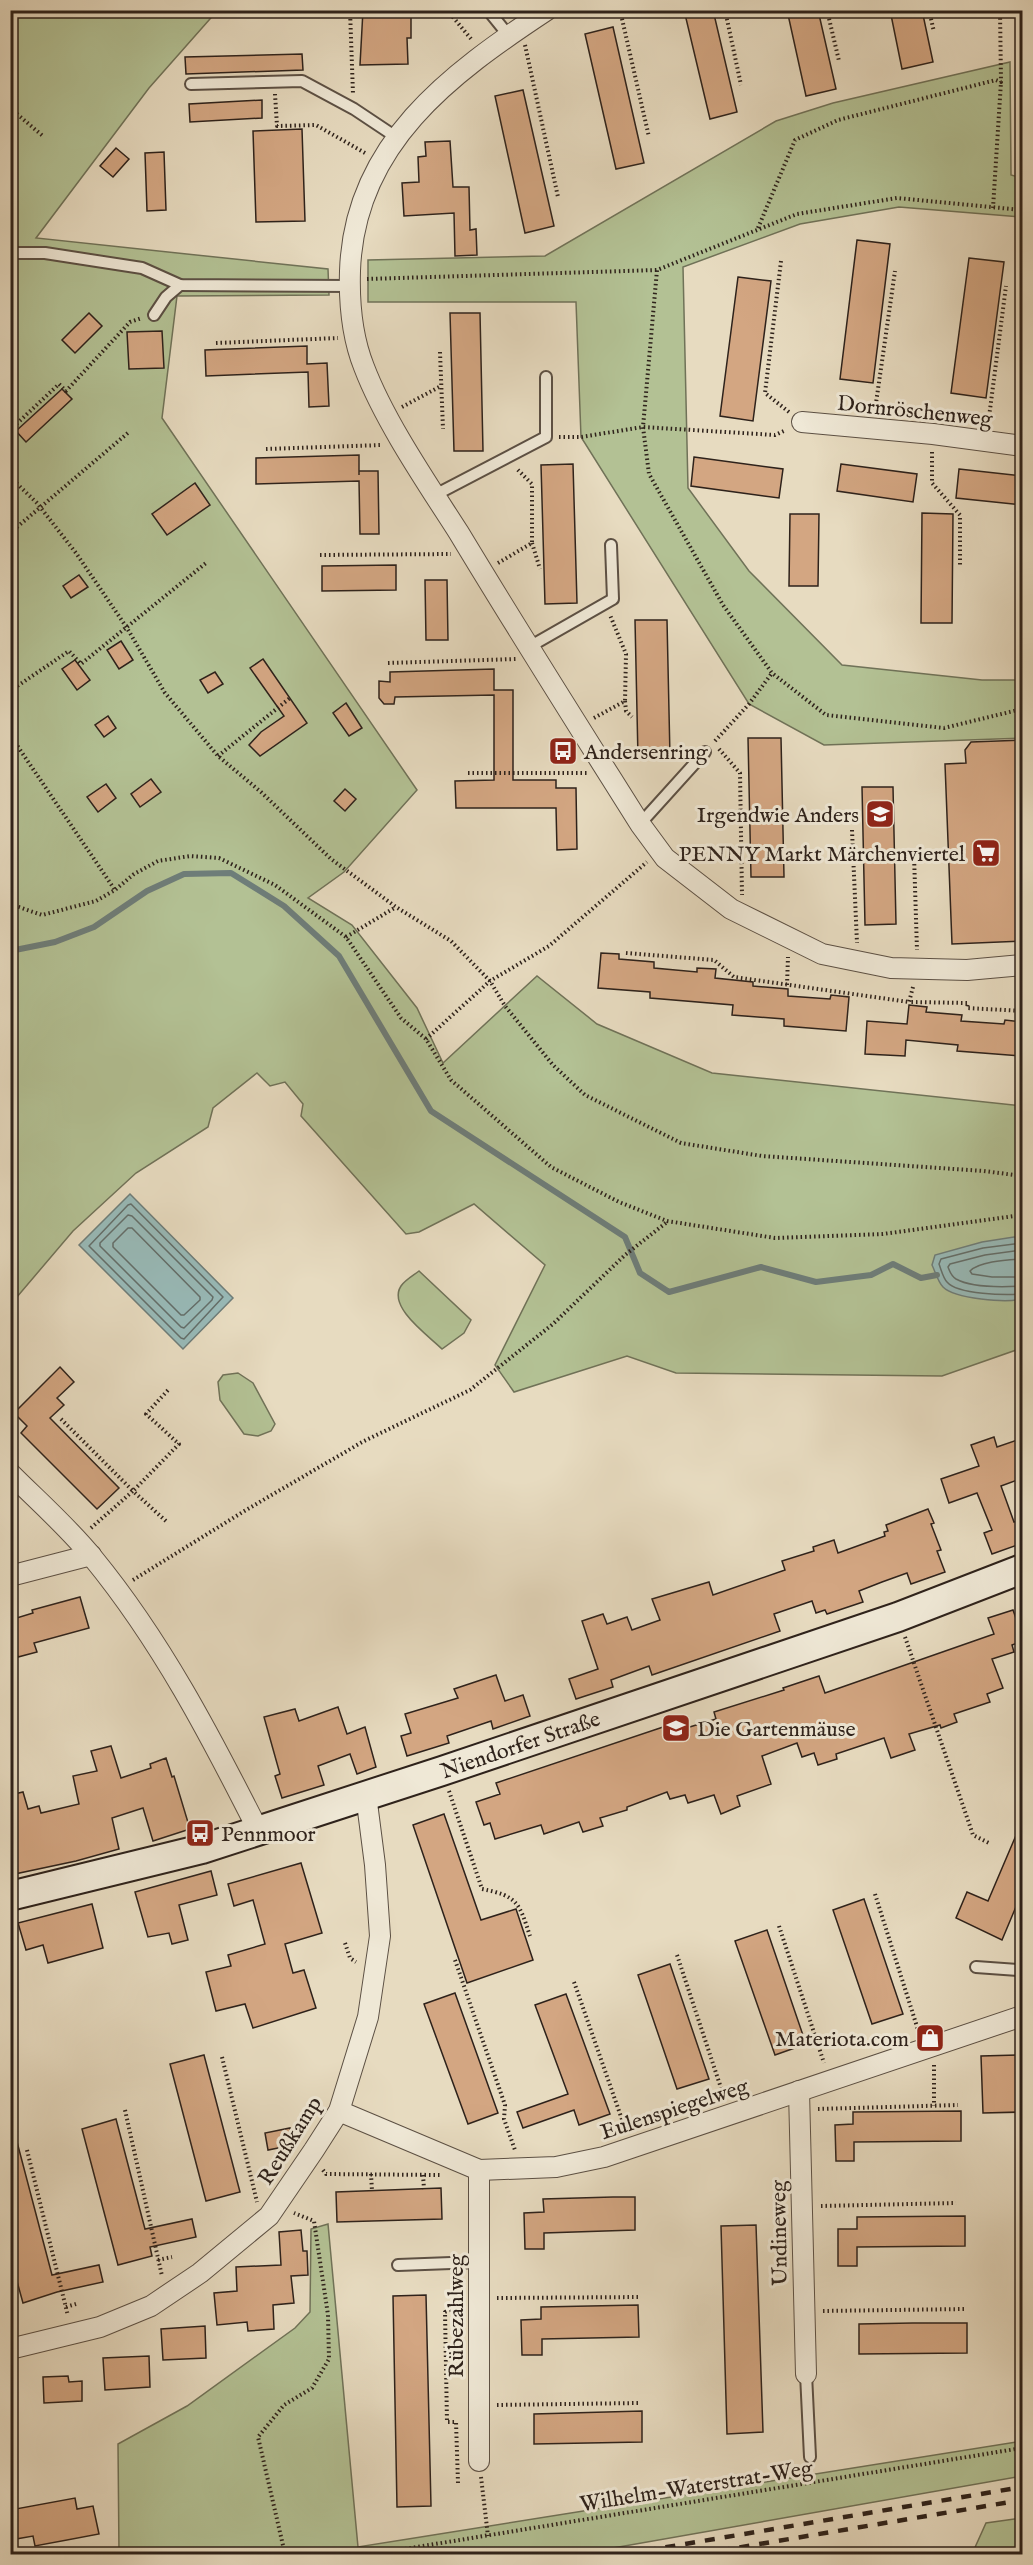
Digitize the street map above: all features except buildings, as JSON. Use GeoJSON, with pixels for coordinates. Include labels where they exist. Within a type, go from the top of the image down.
{"type":"FeatureCollection","features":[{"type":"Feature","properties":{"kind":"main road","name":"Niendorfer Straße"},"geometry":{"type":"LineString","coordinates":[[10,1896],[202,1849],[442,1771],[898,1617],[1023,1569]]}},
{"type":"Feature","properties":{"kind":"street"},"geometry":{"type":"LineString","coordinates":[[548,10],[442,86],[396,137],[380,163],[359,210],[351,241],[350,283],[355,338],[364,368],[405,445],[471,554],[640,824],[665,858],[742,915],[822,954],[891,969],[967,970],[1023,965]]}},
{"type":"Feature","properties":{"kind":"street","name":"Dornröschenweg"},"geometry":{"type":"LineString","coordinates":[[802,422],[933,434],[1023,446]]}},
{"type":"Feature","properties":{"kind":"street"},"geometry":{"type":"LineString","coordinates":[[10,1473],[84,1548],[118,1590],[175,1673],[258,1830]]}},
{"type":"Feature","properties":{"kind":"street"},"geometry":{"type":"LineString","coordinates":[[10,1576],[84,1548]]}},
{"type":"Feature","properties":{"kind":"street","name":"Reußkamp"},"geometry":{"type":"LineString","coordinates":[[10,2349],[110,2324],[151,2306],[201,2273],[262,2223],[309,2158],[339,2111],[368,2017],[380,1936],[375,1865],[366,1795]]}},
{"type":"Feature","properties":{"kind":"street","name":"Eulenspiegelweg"},"geometry":{"type":"LineString","coordinates":[[339,2111],[479,2170],[556,2167],[604,2157],[729,2115],[800,2100],[830,2081],[1023,2016]]}},
{"type":"Feature","properties":{"kind":"street","name":"Undineweg"},"geometry":{"type":"LineString","coordinates":[[800,2100],[806,2374]]}},
{"type":"Feature","properties":{"kind":"street","name":"Rübezahlweg"},"geometry":{"type":"LineString","coordinates":[[479,2170],[479,2461]]}},
{"type":"Feature","properties":{"kind":"lane"},"geometry":{"type":"LineString","coordinates":[[488,10],[515,32]]}},
{"type":"Feature","properties":{"kind":"lane"},"geometry":{"type":"LineString","coordinates":[[191,84],[302,81],[354,109],[396,137]]}},
{"type":"Feature","properties":{"kind":"lane"},"geometry":{"type":"LineString","coordinates":[[10,253],[45,253],[142,268],[180,285],[350,283]]}},
{"type":"Feature","properties":{"kind":"lane"},"geometry":{"type":"LineString","coordinates":[[154,315],[166,297],[180,285]]}},
{"type":"Feature","properties":{"kind":"lane"},"geometry":{"type":"LineString","coordinates":[[435,495],[546,437],[546,378]]}},
{"type":"Feature","properties":{"kind":"lane"},"geometry":{"type":"LineString","coordinates":[[532,653],[613,599],[611,545]]}},
{"type":"Feature","properties":{"kind":"lane"},"geometry":{"type":"LineString","coordinates":[[640,824],[705,752]]}},
{"type":"Feature","properties":{"kind":"lane"},"geometry":{"type":"LineString","coordinates":[[976,1967],[1018,1970]]}},
{"type":"Feature","properties":{"kind":"lane"},"geometry":{"type":"LineString","coordinates":[[398,2265],[478,2262]]}},
{"type":"Feature","properties":{"kind":"lane"},"geometry":{"type":"LineString","coordinates":[[806,2374],[810,2457]]}},
{"type":"Feature","properties":{"kind":"path"},"geometry":{"type":"LineString","coordinates":[[10,25],[23,10]]}},
{"type":"Feature","properties":{"kind":"path"},"geometry":{"type":"LineString","coordinates":[[124,10],[129,14]]}},
{"type":"Feature","properties":{"kind":"path"},"geometry":{"type":"LineString","coordinates":[[350,10],[354,109]]}},
{"type":"Feature","properties":{"kind":"path"},"geometry":{"type":"LineString","coordinates":[[447,10],[484,54]]}},
{"type":"Feature","properties":{"kind":"path"},"geometry":{"type":"LineString","coordinates":[[620,10],[648,138]]}},
{"type":"Feature","properties":{"kind":"path"},"geometry":{"type":"LineString","coordinates":[[725,10],[741,85]]}},
{"type":"Feature","properties":{"kind":"path"},"geometry":{"type":"LineString","coordinates":[[827,10],[838,61]]}},
{"type":"Feature","properties":{"kind":"path"},"geometry":{"type":"LineString","coordinates":[[929,10],[934,32]]}},
{"type":"Feature","properties":{"kind":"path"},"geometry":{"type":"LineString","coordinates":[[993,208],[1001,82],[1000,10]]}},
{"type":"Feature","properties":{"kind":"path"},"geometry":{"type":"LineString","coordinates":[[515,32],[558,197]]}},
{"type":"Feature","properties":{"kind":"path"},"geometry":{"type":"LineString","coordinates":[[757,229],[795,140],[838,120],[996,80],[1001,82]]}},
{"type":"Feature","properties":{"kind":"path"},"geometry":{"type":"LineString","coordinates":[[274,82],[277,126],[316,125],[380,163]]}},
{"type":"Feature","properties":{"kind":"path"},"geometry":{"type":"LineString","coordinates":[[10,108],[44,137]]}},
{"type":"Feature","properties":{"kind":"path"},"geometry":{"type":"LineString","coordinates":[[350,283],[657,270],[797,214],[897,198],[1023,210]]}},
{"type":"Feature","properties":{"kind":"path"},"geometry":{"type":"LineString","coordinates":[[546,437],[581,437],[643,427],[775,435],[802,422],[765,393],[781,261]]}},
{"type":"Feature","properties":{"kind":"path"},"geometry":{"type":"LineString","coordinates":[[657,270],[643,427],[649,474],[723,605],[772,673],[826,715],[944,728],[1023,709]]}},
{"type":"Feature","properties":{"kind":"path"},"geometry":{"type":"LineString","coordinates":[[873,430],[895,271]]}},
{"type":"Feature","properties":{"kind":"path"},"geometry":{"type":"LineString","coordinates":[[986,441],[1006,286]]}},
{"type":"Feature","properties":{"kind":"path"},"geometry":{"type":"LineString","coordinates":[[10,430],[59,384],[66,391],[130,322],[154,315]]}},
{"type":"Feature","properties":{"kind":"path"},"geometry":{"type":"LineString","coordinates":[[216,343],[355,338]]}},
{"type":"Feature","properties":{"kind":"path"},"geometry":{"type":"LineString","coordinates":[[440,352],[443,429]]}},
{"type":"Feature","properties":{"kind":"path"},"geometry":{"type":"LineString","coordinates":[[388,414],[441,386]]}},
{"type":"Feature","properties":{"kind":"path"},"geometry":{"type":"LineString","coordinates":[[10,533],[129,432]]}},
{"type":"Feature","properties":{"kind":"path"},"geometry":{"type":"LineString","coordinates":[[933,434],[932,483],[960,515],[960,567]]}},
{"type":"Feature","properties":{"kind":"path"},"geometry":{"type":"LineString","coordinates":[[266,449],[405,445]]}},
{"type":"Feature","properties":{"kind":"path"},"geometry":{"type":"LineString","coordinates":[[507,459],[532,484],[532,543],[540,569]]}},
{"type":"Feature","properties":{"kind":"path"},"geometry":{"type":"LineString","coordinates":[[10,477],[40,507],[76,553],[128,628],[165,693],[218,756],[261,792],[331,859],[396,907],[451,941],[490,981],[505,1006],[554,1065],[585,1095],[681,1143],[762,1156],[984,1171],[1023,1176]]}},
{"type":"Feature","properties":{"kind":"path"},"geometry":{"type":"LineString","coordinates":[[483,572],[532,543]]}},
{"type":"Feature","properties":{"kind":"path"},"geometry":{"type":"LineString","coordinates":[[320,555],[471,554]]}},
{"type":"Feature","properties":{"kind":"path"},"geometry":{"type":"LineString","coordinates":[[10,691],[69,651],[81,664],[206,563]]}},
{"type":"Feature","properties":{"kind":"path"},"geometry":{"type":"LineString","coordinates":[[605,604],[626,654],[625,701],[626,711],[632,717]]}},
{"type":"Feature","properties":{"kind":"path"},"geometry":{"type":"LineString","coordinates":[[388,663],[532,653]]}},
{"type":"Feature","properties":{"kind":"path"},"geometry":{"type":"LineString","coordinates":[[705,752],[749,704],[772,673]]}},
{"type":"Feature","properties":{"kind":"path"},"geometry":{"type":"LineString","coordinates":[[218,756],[291,698]]}},
{"type":"Feature","properties":{"kind":"path"},"geometry":{"type":"LineString","coordinates":[[578,726],[625,701]]}},
{"type":"Feature","properties":{"kind":"path"},"geometry":{"type":"LineString","coordinates":[[10,735],[115,890]]}},
{"type":"Feature","properties":{"kind":"path"},"geometry":{"type":"LineString","coordinates":[[705,752],[718,748],[740,772],[742,915]]}},
{"type":"Feature","properties":{"kind":"path"},"geometry":{"type":"LineString","coordinates":[[468,773],[607,772]]}},
{"type":"Feature","properties":{"kind":"path"},"geometry":{"type":"LineString","coordinates":[[852,830],[858,961]]}},
{"type":"Feature","properties":{"kind":"path"},"geometry":{"type":"LineString","coordinates":[[426,1039],[490,981],[549,946],[660,852]]}},
{"type":"Feature","properties":{"kind":"path"},"geometry":{"type":"LineString","coordinates":[[909,1002],[918,969],[914,855]]}},
{"type":"Feature","properties":{"kind":"path"},"geometry":{"type":"LineString","coordinates":[[10,904],[42,915],[96,901],[115,890],[134,874],[158,861],[190,856],[219,858],[275,885],[346,938],[401,1018],[426,1039],[451,1080],[551,1167],[619,1202],[667,1221],[775,1238],[883,1234],[1023,1215]]}},
{"type":"Feature","properties":{"kind":"path"},"geometry":{"type":"LineString","coordinates":[[346,938],[396,907]]}},
{"type":"Feature","properties":{"kind":"path"},"geometry":{"type":"LineString","coordinates":[[787,986],[787,960],[795,940]]}},
{"type":"Feature","properties":{"kind":"path"},"geometry":{"type":"LineString","coordinates":[[626,953],[714,960],[734,977],[787,986],[909,1002],[968,1003],[967,1008],[1023,1011]]}},
{"type":"Feature","properties":{"kind":"path"},"geometry":{"type":"LineString","coordinates":[[118,1590],[246,1510],[364,1441],[470,1390],[554,1324],[625,1255],[667,1221]]}},
{"type":"Feature","properties":{"kind":"path"},"geometry":{"type":"LineString","coordinates":[[84,1548],[133,1491],[179,1444],[146,1414],[169,1389]]}},
{"type":"Feature","properties":{"kind":"path"},"geometry":{"type":"LineString","coordinates":[[62,1419],[167,1522]]}},
{"type":"Feature","properties":{"kind":"path"},"geometry":{"type":"LineString","coordinates":[[898,1617],[973,1835],[989,1843]]}},
{"type":"Feature","properties":{"kind":"path"},"geometry":{"type":"LineString","coordinates":[[442,1771],[482,1889],[506,1894],[521,1908],[530,1936]]}},
{"type":"Feature","properties":{"kind":"path"},"geometry":{"type":"LineString","coordinates":[[875,1894],[929,2048],[934,2106]]}},
{"type":"Feature","properties":{"kind":"path"},"geometry":{"type":"LineString","coordinates":[[779,1926],[830,2081]]}},
{"type":"Feature","properties":{"kind":"path"},"geometry":{"type":"LineString","coordinates":[[677,1955],[729,2115]]}},
{"type":"Feature","properties":{"kind":"path"},"geometry":{"type":"LineString","coordinates":[[455,1960],[505,2105],[504,2120],[519,2159],[519,2168]]}},
{"type":"Feature","properties":{"kind":"path"},"geometry":{"type":"LineString","coordinates":[[574,1982],[632,2147]]}},
{"type":"Feature","properties":{"kind":"path"},"geometry":{"type":"LineString","coordinates":[[222,2057],[262,2223]]}},
{"type":"Feature","properties":{"kind":"path"},"geometry":{"type":"LineString","coordinates":[[800,2100],[958,2105]]}},
{"type":"Feature","properties":{"kind":"path"},"geometry":{"type":"LineString","coordinates":[[125,2110],[166,2295]]}},
{"type":"Feature","properties":{"kind":"path"},"geometry":{"type":"LineString","coordinates":[[27,2150],[73,2334]]}},
{"type":"Feature","properties":{"kind":"path"},"geometry":{"type":"LineString","coordinates":[[309,2158],[326,2174],[458,2175],[479,2170]]}},
{"type":"Feature","properties":{"kind":"path"},"geometry":{"type":"LineString","coordinates":[[371,2174],[372,2191]]}},
{"type":"Feature","properties":{"kind":"path"},"geometry":{"type":"LineString","coordinates":[[423,2175],[424,2189]]}},
{"type":"Feature","properties":{"kind":"path"},"geometry":{"type":"LineString","coordinates":[[802,2206],[956,2203]]}},
{"type":"Feature","properties":{"kind":"path"},"geometry":{"type":"LineString","coordinates":[[277,2205],[314,2221],[328,2331],[328,2359],[312,2388],[284,2406],[258,2438],[285,2554]]}},
{"type":"Feature","properties":{"kind":"path"},"geometry":{"type":"LineString","coordinates":[[158,2260],[172,2257]]}},
{"type":"Feature","properties":{"kind":"path"},"geometry":{"type":"LineString","coordinates":[[66,2307],[76,2304]]}},
{"type":"Feature","properties":{"kind":"path"},"geometry":{"type":"LineString","coordinates":[[804,2311],[965,2308]]}},
{"type":"Feature","properties":{"kind":"path"},"geometry":{"type":"LineString","coordinates":[[479,2406],[640,2403]]}},
{"type":"Feature","properties":{"kind":"path","name":"Wilhelm-Waterstrat-Weg"},"geometry":{"type":"LineString","coordinates":[[374,2554],[1023,2448]]}},
{"type":"Feature","properties":{"kind":"path"},"geometry":{"type":"LineString","coordinates":[[479,2461],[488,2536]]}},
{"type":"Feature","properties":{"kind":"green space"},"geometry":{"type":"Polygon","coordinates":[[[11,11],[217,11],[149,88],[36,238],[328,269],[329,295],[177,296],[162,418],[417,790],[344,872],[308,898],[352,925],[417,1008],[443,1063],[537,976],[597,1024],[712,1073],[1022,1106],[1022,1348],[942,1376],[676,1373],[627,1356],[514,1392],[495,1365],[545,1265],[474,1204],[419,1232],[406,1234],[301,1116],[303,1104],[285,1082],[270,1086],[257,1073],[213,1108],[208,1127],[136,1173],[73,1231],[11,1304],[11,11]]]}},
{"type":"Feature","properties":{"kind":"green space"},"geometry":{"type":"Polygon","coordinates":[[[1010,62],[1011,175],[1022,178],[1022,217],[899,207],[800,224],[683,267],[688,488],[749,571],[842,665],[982,680],[1022,680],[1022,738],[824,745],[749,704],[581,437],[576,302],[368,302],[368,260],[545,256],[776,121],[833,103],[1010,62]]]}},
{"type":"Feature","properties":{"kind":"green space"},"geometry":{"type":"Polygon","coordinates":[[[419,1271],[471,1320],[464,1333],[442,1349],[411,1320],[400,1303],[398,1294],[401,1286],[419,1271]]]}},
{"type":"Feature","properties":{"kind":"green space"},"geometry":{"type":"Polygon","coordinates":[[[238,1373],[253,1383],[275,1424],[271,1431],[258,1436],[244,1434],[220,1400],[218,1382],[223,1375],[238,1373]]]}},
{"type":"Feature","properties":{"kind":"green space"},"geometry":{"type":"Polygon","coordinates":[[[328,2224],[358,2547],[1022,2441],[1022,2476],[579,2554],[119,2554],[118,2444],[187,2406],[295,2328],[310,2312],[311,2229],[328,2224]]]}},
{"type":"Feature","properties":{"kind":"green space"},"geometry":{"type":"Polygon","coordinates":[[[1022,2518],[1022,2554],[972,2554],[986,2523],[1022,2518]]]}},
{"type":"Feature","properties":{"kind":"water"},"geometry":{"type":"Polygon","coordinates":[[[130,1194],[233,1298],[183,1349],[79,1245],[130,1194]]]}},
{"type":"Feature","properties":{"kind":"water"},"geometry":{"type":"Polygon","coordinates":[[[1022,1237],[1022,1299],[993,1300],[969,1297],[949,1291],[941,1285],[932,1265],[935,1255],[982,1242],[1022,1237]]]}},
{"type":"Feature","properties":{"kind":"waterway"},"geometry":{"type":"LineString","coordinates":[[10,951],[55,942],[94,927],[147,891],[184,874],[231,873],[284,906],[339,956],[431,1111],[625,1237],[640,1273],[669,1292],[761,1267],[816,1282],[871,1275],[893,1264],[921,1278],[937,1275]]}},
{"type":"Feature","properties":{"kind":"railway"},"geometry":{"type":"LineString","coordinates":[[626,2554],[1022,2487]]}},
{"type":"Feature","properties":{"kind":"railway"},"geometry":{"type":"LineString","coordinates":[[700,2554],[1022,2500]]}},
{"type":"Feature","properties":{"kind":"place","name":"Andersenring"},"geometry":{"type":"Point","coordinates":[563,751]}},
{"type":"Feature","properties":{"kind":"place","name":"Irgendwie Anders"},"geometry":{"type":"Point","coordinates":[880,814]}},
{"type":"Feature","properties":{"kind":"place","name":"PENNY Markt Märchenviertel"},"geometry":{"type":"Point","coordinates":[986,853]}},
{"type":"Feature","properties":{"kind":"place","name":"Die Gartenmäuse"},"geometry":{"type":"Point","coordinates":[676,1728]}},
{"type":"Feature","properties":{"kind":"place","name":"Pennmoor"},"geometry":{"type":"Point","coordinates":[200,1833]}},
{"type":"Feature","properties":{"kind":"place","name":"Materiota.com"},"geometry":{"type":"Point","coordinates":[930,2038]}}]}
